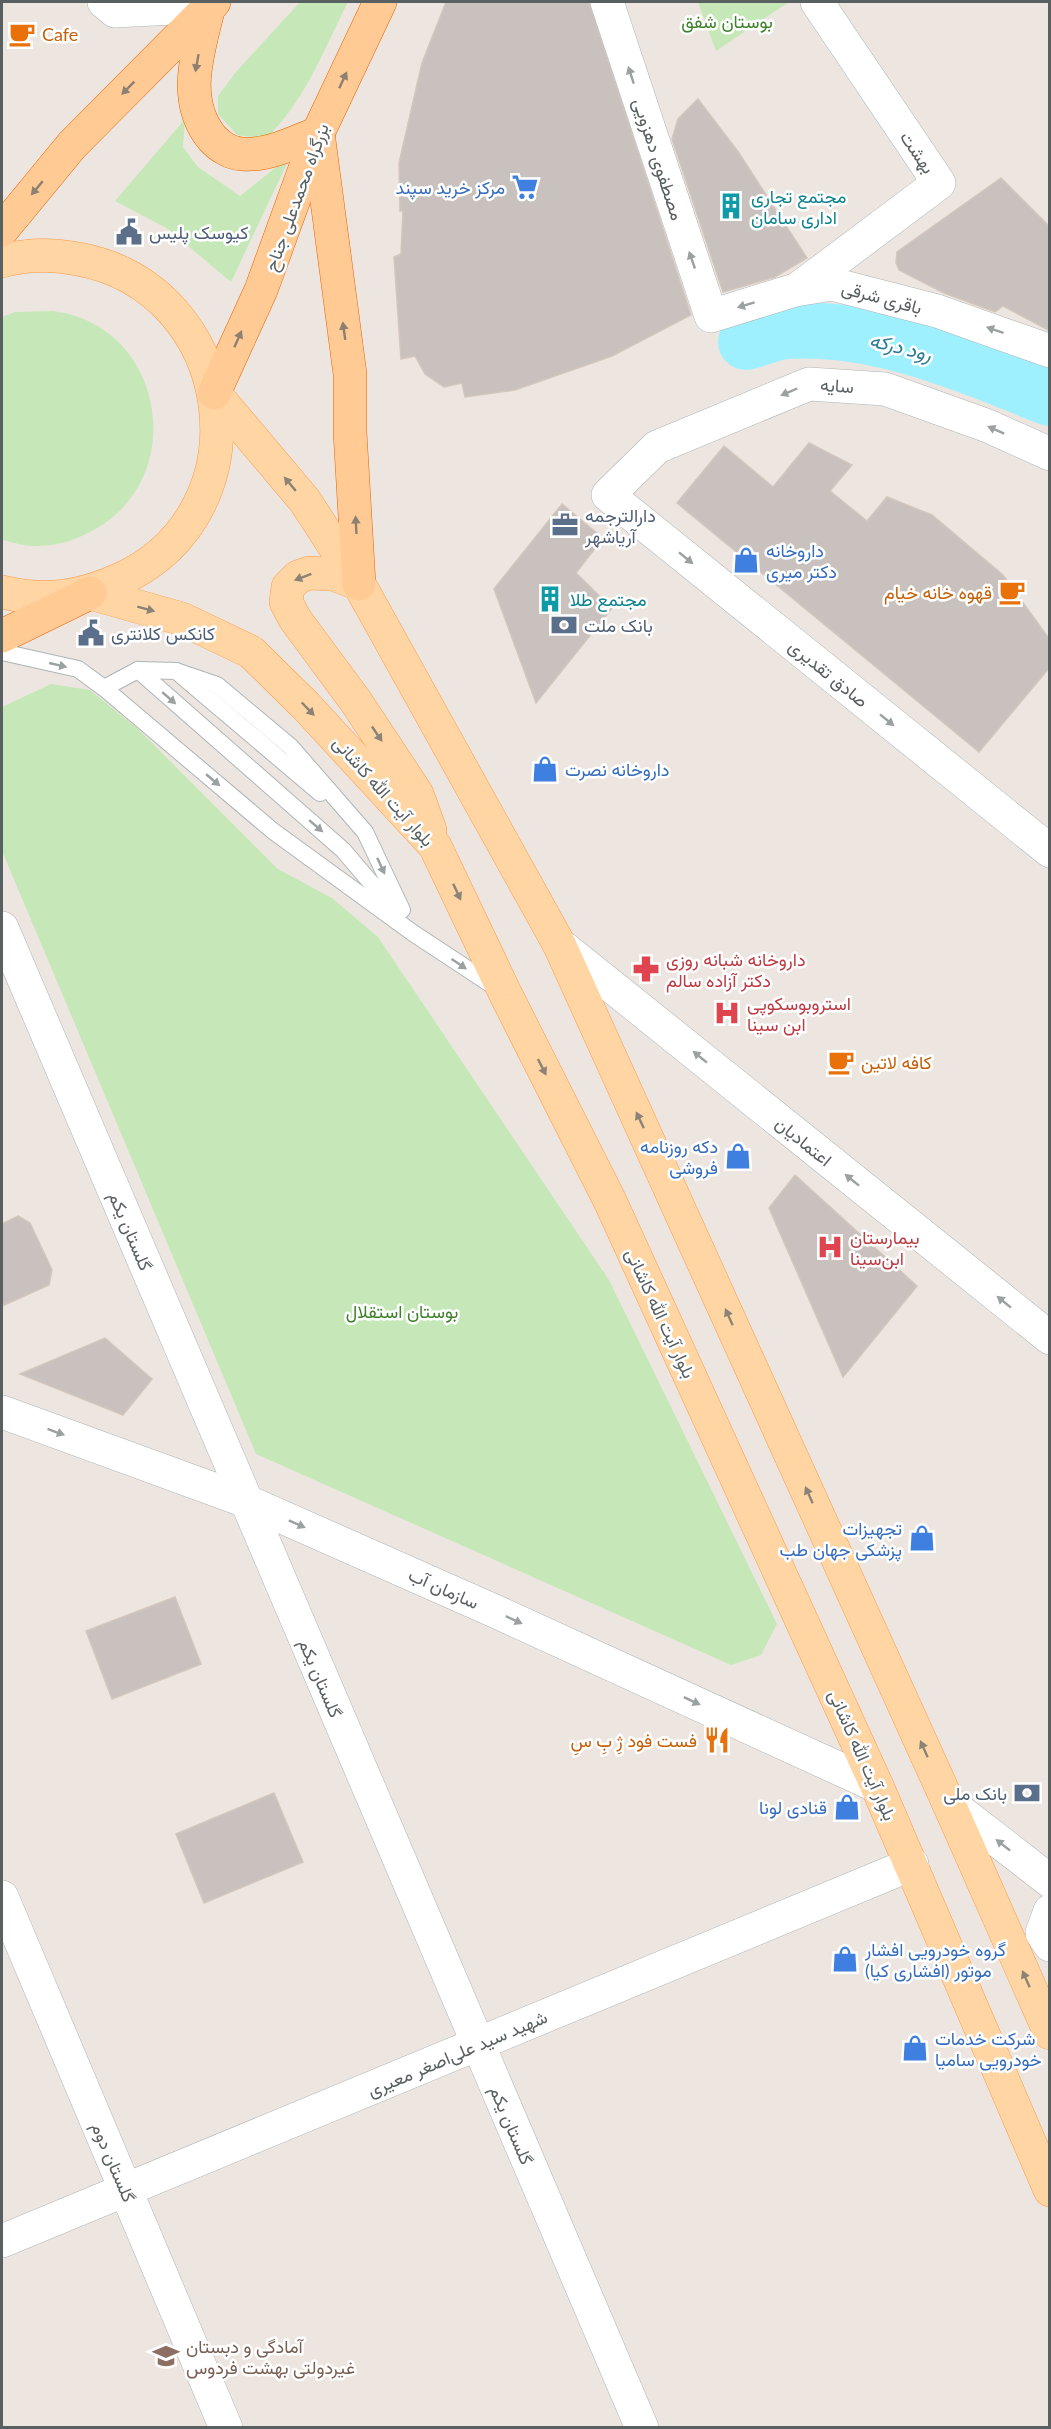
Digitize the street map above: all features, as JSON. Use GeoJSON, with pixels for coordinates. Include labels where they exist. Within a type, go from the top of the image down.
{"type":"FeatureCollection","features":[{"type":"Feature","properties":{"kind":"highway","name":"بزرگراه محمدعلی جناح"},"geometry":{"type":"LineString","coordinates":[[214,393],[264,280],[318,133],[378,3]]}},
{"type":"Feature","properties":{"kind":"highway"},"geometry":{"type":"LineString","coordinates":[[212,4],[196,65],[193,95],[201,124],[219,146],[243,154],[275,149],[318,133],[350,374],[350,432],[359,584]]}},
{"type":"Feature","properties":{"kind":"highway"},"geometry":{"type":"LineString","coordinates":[[2,230],[72,145],[212,4]]}},
{"type":"Feature","properties":{"kind":"highway"},"geometry":{"type":"LineString","coordinates":[[2,636],[90,593]]}},
{"type":"Feature","properties":{"kind":"main road"},"geometry":{"type":"LineString","coordinates":[[2,261],[35,255],[59,255],[91,261],[130,277],[169,307],[198,346],[214,393],[218,417],[213,467],[195,514],[180,535],[143,569],[90,593],[57,598],[23,597],[2,592]]}},
{"type":"Feature","properties":{"kind":"main road"},"geometry":{"type":"LineString","coordinates":[[214,393],[305,501],[359,584],[559,944],[1048,2022]]}},
{"type":"Feature","properties":{"kind":"main road"},"geometry":{"type":"LineString","coordinates":[[359,584],[333,574],[309,573],[298,577],[288,587],[286,602],[295,619],[357,703],[417,794],[435,846]]}},
{"type":"Feature","properties":{"kind":"main road","name":"بلوار آیت الله کاشانی"},"geometry":{"type":"LineString","coordinates":[[90,593],[182,619],[215,632],[251,652],[306,706],[435,846],[506,995],[610,1201],[912,1864],[1050,2190]]}},
{"type":"Feature","properties":{"kind":"street","name":"مصطفوی دهزویی"},"geometry":{"type":"LineString","coordinates":[[607,2],[711,316]]}},
{"type":"Feature","properties":{"kind":"street","name":"بهشت"},"geometry":{"type":"LineString","coordinates":[[795,290],[939,183],[817,2]]}},
{"type":"Feature","properties":{"kind":"street"},"geometry":{"type":"LineString","coordinates":[[110,6],[212,4]]}},
{"type":"Feature","properties":{"kind":"street","name":"باقری شرقی"},"geometry":{"type":"LineString","coordinates":[[711,316],[795,290],[832,284],[936,311],[1050,351]]}},
{"type":"Feature","properties":{"kind":"street","name":"سایه"},"geometry":{"type":"LineString","coordinates":[[608,495],[657,447],[809,384],[885,388],[988,426],[1050,454]]}},
{"type":"Feature","properties":{"kind":"street","name":"صادق تقدیری"},"geometry":{"type":"LineString","coordinates":[[608,495],[1050,851]]}},
{"type":"Feature","properties":{"kind":"street","name":"گلستان یکم"},"geometry":{"type":"LineString","coordinates":[[2,928],[642,2427]]}},
{"type":"Feature","properties":{"kind":"street","name":"اعتمادیان"},"geometry":{"type":"LineString","coordinates":[[559,944],[1050,1338]]}},
{"type":"Feature","properties":{"kind":"street","name":"سازمان آب"},"geometry":{"type":"LineString","coordinates":[[2,1412],[246,1501],[499,1613],[877,1786]]}},
{"type":"Feature","properties":{"kind":"street"},"geometry":{"type":"LineString","coordinates":[[948,1802],[1050,1881]]}},
{"type":"Feature","properties":{"kind":"street","name":"شهید سید علی‌اصغر معیری"},"geometry":{"type":"LineString","coordinates":[[2,2241],[912,1864]]}},
{"type":"Feature","properties":{"kind":"street","name":"گلستان دوم"},"geometry":{"type":"LineString","coordinates":[[2,1897],[226,2427]]}},
{"type":"Feature","properties":{"kind":"street"},"geometry":{"type":"LineString","coordinates":[[1050,1911],[1042,1933],[1050,1945]]}},
{"type":"Feature","properties":{"kind":"lane"},"geometry":{"type":"LineString","coordinates":[[2,652],[78,669],[104,688],[273,831],[413,933],[506,995]]}},
{"type":"Feature","properties":{"kind":"lane"},"geometry":{"type":"LineString","coordinates":[[104,688],[138,670],[177,671],[365,832],[413,933]]}},
{"type":"Feature","properties":{"kind":"lane"},"geometry":{"type":"LineString","coordinates":[[138,670],[343,850],[413,933]]}},
{"type":"Feature","properties":{"kind":"green space"},"geometry":{"type":"Polygon","coordinates":[[[300,2],[348,2],[302,92],[279,125],[265,139],[237,135],[218,114],[218,96],[235,73],[300,2]]]}},
{"type":"Feature","properties":{"kind":"green space","name":"بوستان شفق"},"geometry":{"type":"Polygon","coordinates":[[[698,2],[789,2],[716,51],[698,2]]]}},
{"type":"Feature","properties":{"kind":"green space"},"geometry":{"type":"Polygon","coordinates":[[[185,119],[183,147],[198,167],[240,196],[291,155],[231,282],[168,229],[115,201],[185,119]]]}},
{"type":"Feature","properties":{"kind":"green space"},"geometry":{"type":"Polygon","coordinates":[[[53,311],[91,322],[121,344],[141,374],[152,408],[152,443],[143,478],[122,508],[90,532],[77,538],[63,543],[29,546],[2,540],[2,317],[15,312],[53,311]]]}},
{"type":"Feature","properties":{"kind":"green space","name":"بوستان استقلال"},"geometry":{"type":"Polygon","coordinates":[[[51,684],[90,690],[138,729],[278,869],[332,898],[378,937],[609,1280],[777,1624],[761,1655],[731,1665],[256,1454],[2,851],[2,707],[51,684]]]}},
{"type":"Feature","properties":{"kind":"building","name":"مرکز خرید سپند"},"geometry":{"type":"Polygon","coordinates":[[[446,2],[589,2],[691,315],[612,356],[515,390],[465,397],[462,383],[444,387],[425,374],[415,356],[401,359],[394,257],[401,254],[403,211],[400,211],[399,163],[422,63],[446,2]]]}},
{"type":"Feature","properties":{"kind":"building","name":"مجتمع تجاری اداری سامان"},"geometry":{"type":"Polygon","coordinates":[[[698,99],[739,153],[807,258],[775,277],[723,292],[672,139],[678,119],[698,99]]]}},
{"type":"Feature","properties":{"kind":"building"},"geometry":{"type":"Polygon","coordinates":[[[1001,178],[1050,227],[1050,331],[1003,306],[995,312],[944,293],[899,270],[896,263],[897,252],[1001,178]]]}},
{"type":"Feature","properties":{"kind":"building"},"geometry":{"type":"Polygon","coordinates":[[[809,443],[852,465],[830,491],[867,521],[887,497],[932,515],[1003,575],[1050,640],[1050,667],[979,752],[677,503],[724,446],[773,487],[809,443]]]}},
{"type":"Feature","properties":{"kind":"building","name":"مجتمع طلا"},"geometry":{"type":"Polygon","coordinates":[[[562,504],[603,538],[576,573],[612,608],[536,703],[494,589],[562,504]]]}},
{"type":"Feature","properties":{"kind":"building","name":"بیمارستان ابن‌سینا"},"geometry":{"type":"Polygon","coordinates":[[[795,1175],[917,1286],[843,1377],[769,1208],[795,1175]]]}},
{"type":"Feature","properties":{"kind":"building"},"geometry":{"type":"Polygon","coordinates":[[[18,1216],[30,1223],[52,1270],[49,1285],[2,1306],[2,1224],[18,1216]]]}},
{"type":"Feature","properties":{"kind":"building"},"geometry":{"type":"Polygon","coordinates":[[[105,1338],[152,1379],[123,1415],[20,1374],[105,1338]]]}},
{"type":"Feature","properties":{"kind":"building"},"geometry":{"type":"Polygon","coordinates":[[[175,1597],[201,1664],[112,1699],[86,1631],[175,1597]]]}},
{"type":"Feature","properties":{"kind":"building"},"geometry":{"type":"Polygon","coordinates":[[[274,1793],[303,1862],[204,1903],[176,1834],[274,1793]]]}},
{"type":"Feature","properties":{"kind":"waterway","name":"رود درکه"},"geometry":{"type":"LineString","coordinates":[[746,342],[786,331],[854,334],[921,350],[1050,398]]}},
{"type":"Feature","properties":{"kind":"place","name":"Cafe"},"geometry":{"type":"Point","coordinates":[22,34]}},
{"type":"Feature","properties":{"kind":"place","name":"مرکز خرید سپند"},"geometry":{"type":"Point","coordinates":[525,187]}},
{"type":"Feature","properties":{"kind":"place","name":"مجتمع تجاری اداری سامان"},"geometry":{"type":"Point","coordinates":[731,206]}},
{"type":"Feature","properties":{"kind":"place","name":"کیوسک پلیس"},"geometry":{"type":"Point","coordinates":[129,232]}},
{"type":"Feature","properties":{"kind":"place","name":"دارالترجمه آریاشهر"},"geometry":{"type":"Point","coordinates":[565,525]}},
{"type":"Feature","properties":{"kind":"place","name":"داروخانه دکتر میری"},"geometry":{"type":"Point","coordinates":[746,560]}},
{"type":"Feature","properties":{"kind":"place","name":"قهوه خانه خیام"},"geometry":{"type":"Point","coordinates":[1012,592]}},
{"type":"Feature","properties":{"kind":"place","name":"مجتمع طلا"},"geometry":{"type":"Point","coordinates":[550,599]}},
{"type":"Feature","properties":{"kind":"place","name":"بانک ملت"},"geometry":{"type":"Point","coordinates":[564,625]}},
{"type":"Feature","properties":{"kind":"place","name":"کانکس کلانتری"},"geometry":{"type":"Point","coordinates":[91,633]}},
{"type":"Feature","properties":{"kind":"place","name":"داروخانه نصرت"},"geometry":{"type":"Point","coordinates":[545,769]}},
{"type":"Feature","properties":{"kind":"place","name":"داروخانه شبانه روزی دکتر آزاده سالم"},"geometry":{"type":"Point","coordinates":[646,969]}},
{"type":"Feature","properties":{"kind":"place","name":"استروبوسکوپی ابن سینا"},"geometry":{"type":"Point","coordinates":[727,1013]}},
{"type":"Feature","properties":{"kind":"place","name":"کافه لاتین"},"geometry":{"type":"Point","coordinates":[841,1062]}},
{"type":"Feature","properties":{"kind":"place","name":"دکه روزنامه فروشی"},"geometry":{"type":"Point","coordinates":[738,1156]}},
{"type":"Feature","properties":{"kind":"place","name":"بیمارستان ابن‌سینا"},"geometry":{"type":"Point","coordinates":[830,1247]}},
{"type":"Feature","properties":{"kind":"place","name":"تجهیزات پزشکی جهان طب"},"geometry":{"type":"Point","coordinates":[922,1538]}},
{"type":"Feature","properties":{"kind":"place","name":"فست فود ژِ بِ سِ"},"geometry":{"type":"Point","coordinates":[717,1740]}},
{"type":"Feature","properties":{"kind":"place","name":"بانک ملی"},"geometry":{"type":"Point","coordinates":[1027,1793]}},
{"type":"Feature","properties":{"kind":"place","name":"قنادی لونا"},"geometry":{"type":"Point","coordinates":[847,1807]}},
{"type":"Feature","properties":{"kind":"place","name":"گروه خودرویی افشار موتور (افشاری کیا)"},"geometry":{"type":"Point","coordinates":[845,1959]}},
{"type":"Feature","properties":{"kind":"place","name":"شرکت خدمات خودرویی سامیا"},"geometry":{"type":"Point","coordinates":[915,2048]}},
{"type":"Feature","properties":{"kind":"place","name":"آمادگی و دبستان غیردولتی بهشت فردوس"},"geometry":{"type":"Point","coordinates":[166,2356]}}]}
